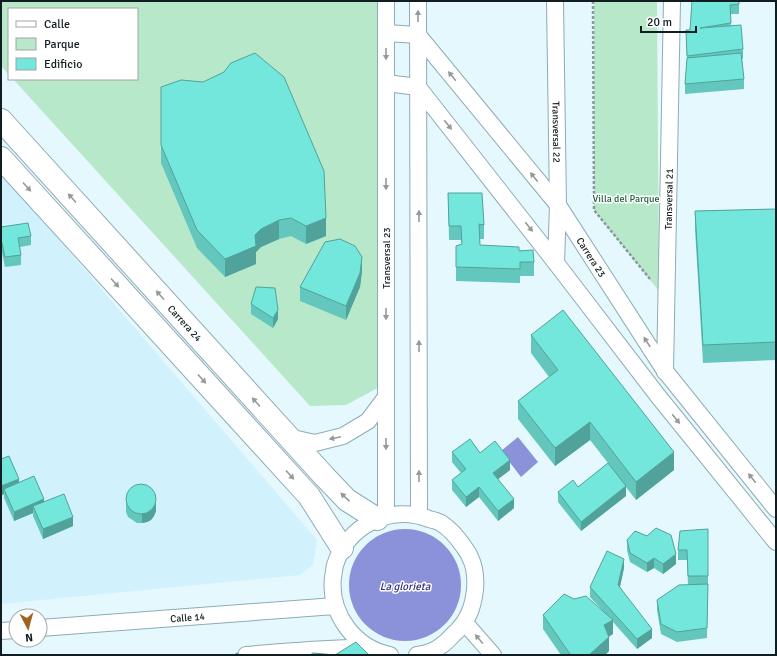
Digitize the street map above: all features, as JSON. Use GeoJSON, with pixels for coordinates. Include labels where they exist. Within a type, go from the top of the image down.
{"type":"FeatureCollection","features":[{"type":"Feature","properties":{"kind":"street","name":"Transversal 23"},"geometry":{"type":"LineString","coordinates":[[381,517],[386,397],[386,1]]}},
{"type":"Feature","properties":{"kind":"street"},"geometry":{"type":"LineString","coordinates":[[418,1],[419,515]]}},
{"type":"Feature","properties":{"kind":"street","name":"Transversal 22"},"geometry":{"type":"LineString","coordinates":[[555,1],[558,205],[556,263]]}},
{"type":"Feature","properties":{"kind":"street","name":"Transversal 21"},"geometry":{"type":"LineString","coordinates":[[658,396],[665,371],[672,1]]}},
{"type":"Feature","properties":{"kind":"street"},"geometry":{"type":"LineString","coordinates":[[386,33],[418,35]]}},
{"type":"Feature","properties":{"kind":"street","name":"Carrera 23"},"geometry":{"type":"LineString","coordinates":[[418,35],[558,205],[665,371],[776,509]]}},
{"type":"Feature","properties":{"kind":"street"},"geometry":{"type":"LineString","coordinates":[[386,83],[418,87],[658,396],[776,542]]}},
{"type":"Feature","properties":{"kind":"street","name":"Carrera 24"},"geometry":{"type":"LineString","coordinates":[[1,120],[347,500],[381,517]]}},
{"type":"Feature","properties":{"kind":"street"},"geometry":{"type":"LineString","coordinates":[[24,145],[4,161],[309,496],[342,548]]}},
{"type":"Feature","properties":{"kind":"street"},"geometry":{"type":"LineString","coordinates":[[288,436],[315,442],[343,436],[368,421],[386,397]]}},
{"type":"Feature","properties":{"kind":"street"},"geometry":{"type":"LineString","coordinates":[[390,655],[370,648],[355,637],[343,623],[335,606],[332,586],[335,566],[342,548],[357,531],[381,517],[403,514],[419,515],[441,523],[458,538],[470,557],[476,579],[474,602],[465,623],[446,650],[432,651],[420,655]]}},
{"type":"Feature","properties":{"kind":"street","name":"Calle 14"},"geometry":{"type":"LineString","coordinates":[[48,627],[335,606]]}},
{"type":"Feature","properties":{"kind":"street"},"geometry":{"type":"LineString","coordinates":[[465,623],[493,655]]}},
{"type":"Feature","properties":{"kind":"street"},"geometry":{"type":"LineString","coordinates":[[246,655],[324,648],[370,648]]}},
{"type":"Feature","properties":{"kind":"path"},"geometry":{"type":"LineString","coordinates":[[593,1],[594,210],[651,281]]}},
{"type":"Feature","properties":{"kind":"shaded area"},"geometry":{"type":"Polygon","coordinates":[[[1,172],[317,540],[313,565],[300,575],[1,604],[1,172]]]}},
{"type":"Feature","properties":{"kind":"green space"},"geometry":{"type":"Polygon","coordinates":[[[1,1],[384,1],[385,384],[346,405],[310,406],[14,80],[138,80],[138,8],[8,8],[8,74],[1,66],[1,1]]]}},
{"type":"Feature","properties":{"kind":"green space","name":"Villa del Parque"},"geometry":{"type":"Polygon","coordinates":[[[594,1],[657,1],[659,291],[594,210],[594,1]]]}},
{"type":"Feature","properties":{"kind":"water"},"geometry":{"type":"Polygon","coordinates":[[[518,437],[538,462],[521,477],[501,451],[518,437]]]}},
{"type":"Feature","properties":{"kind":"water","name":"La glorieta"},"geometry":{"type":"Polygon","coordinates":[[[405,529],[427,533],[445,545],[457,563],[461,585],[457,607],[445,625],[427,637],[405,641],[383,637],[365,625],[353,607],[349,585],[353,563],[365,545],[383,533],[405,529]]]}},
{"type":"Feature","properties":{"kind":"building"},"geometry":{"type":"Polygon","coordinates":[[[692,1],[739,1],[739,4],[730,5],[731,23],[700,28],[741,25],[743,49],[687,56],[686,30],[690,30],[692,1]]]}},
{"type":"Feature","properties":{"kind":"building"},"geometry":{"type":"Polygon","coordinates":[[[255,53],[284,77],[324,171],[326,218],[306,226],[291,218],[279,220],[261,229],[255,235],[256,246],[225,259],[197,230],[161,145],[161,87],[181,80],[203,82],[224,72],[231,63],[255,53]]]}},
{"type":"Feature","properties":{"kind":"building"},"geometry":{"type":"Polygon","coordinates":[[[741,53],[744,79],[685,84],[687,58],[741,53]]]}},
{"type":"Feature","properties":{"kind":"building"},"geometry":{"type":"Polygon","coordinates":[[[448,193],[482,193],[484,225],[479,224],[480,245],[519,247],[519,251],[533,250],[534,262],[520,262],[520,269],[456,267],[456,246],[462,244],[461,226],[449,226],[448,193]]]}},
{"type":"Feature","properties":{"kind":"building"},"geometry":{"type":"Polygon","coordinates":[[[776,209],[776,342],[703,345],[695,211],[776,209]]]}},
{"type":"Feature","properties":{"kind":"building"},"geometry":{"type":"Polygon","coordinates":[[[28,223],[31,236],[18,238],[21,255],[5,257],[2,243],[1,244],[1,227],[28,223]]]}},
{"type":"Feature","properties":{"kind":"building"},"geometry":{"type":"Polygon","coordinates":[[[340,239],[355,246],[362,257],[360,273],[346,306],[300,287],[325,242],[340,239]]]}},
{"type":"Feature","properties":{"kind":"building"},"geometry":{"type":"Polygon","coordinates":[[[256,287],[275,288],[278,310],[273,318],[251,304],[256,287]]]}},
{"type":"Feature","properties":{"kind":"building"},"geometry":{"type":"Polygon","coordinates":[[[563,310],[674,452],[636,482],[590,422],[555,448],[518,401],[558,370],[531,335],[563,310]]]}},
{"type":"Feature","properties":{"kind":"building"},"geometry":{"type":"Polygon","coordinates":[[[470,439],[480,453],[495,441],[510,460],[493,473],[514,499],[498,511],[479,487],[466,497],[452,480],[466,469],[452,452],[470,439]]]}},
{"type":"Feature","properties":{"kind":"building"},"geometry":{"type":"Polygon","coordinates":[[[9,456],[19,479],[1,486],[1,459],[9,456]]]}},
{"type":"Feature","properties":{"kind":"building"},"geometry":{"type":"Polygon","coordinates":[[[608,463],[626,486],[581,522],[558,492],[573,480],[578,487],[608,463]]]}},
{"type":"Feature","properties":{"kind":"building"},"geometry":{"type":"Polygon","coordinates":[[[34,476],[44,499],[14,512],[4,489],[34,476]]]}},
{"type":"Feature","properties":{"kind":"building"},"geometry":{"type":"Polygon","coordinates":[[[141,484],[147,485],[155,493],[155,505],[147,513],[141,514],[135,513],[127,505],[126,499],[127,493],[135,485],[141,484]]]}},
{"type":"Feature","properties":{"kind":"building"},"geometry":{"type":"Polygon","coordinates":[[[64,494],[73,517],[43,529],[33,506],[64,494]]]}},
{"type":"Feature","properties":{"kind":"building"},"geometry":{"type":"Polygon","coordinates":[[[656,528],[671,535],[676,554],[663,564],[654,558],[647,563],[630,553],[627,540],[635,531],[647,536],[656,528]]]}},
{"type":"Feature","properties":{"kind":"building"},"geometry":{"type":"Polygon","coordinates":[[[708,529],[708,576],[688,576],[687,550],[678,550],[680,531],[708,529]]]}},
{"type":"Feature","properties":{"kind":"building"},"geometry":{"type":"Polygon","coordinates":[[[607,551],[624,559],[618,585],[652,629],[637,639],[590,587],[607,551]]]}},
{"type":"Feature","properties":{"kind":"building"},"geometry":{"type":"Polygon","coordinates":[[[708,584],[707,628],[677,632],[661,624],[657,600],[679,585],[708,584]]]}},
{"type":"Feature","properties":{"kind":"building"},"geometry":{"type":"Polygon","coordinates":[[[564,594],[574,599],[586,596],[613,620],[604,625],[609,637],[589,655],[571,655],[543,615],[564,594]]]}},
{"type":"Feature","properties":{"kind":"building"},"geometry":{"type":"Polygon","coordinates":[[[356,642],[369,655],[335,655],[356,642]]]}},
{"type":"Feature","properties":{"kind":"building"},"geometry":{"type":"Polygon","coordinates":[[[313,653],[335,655],[310,655],[313,653]]]}}]}
